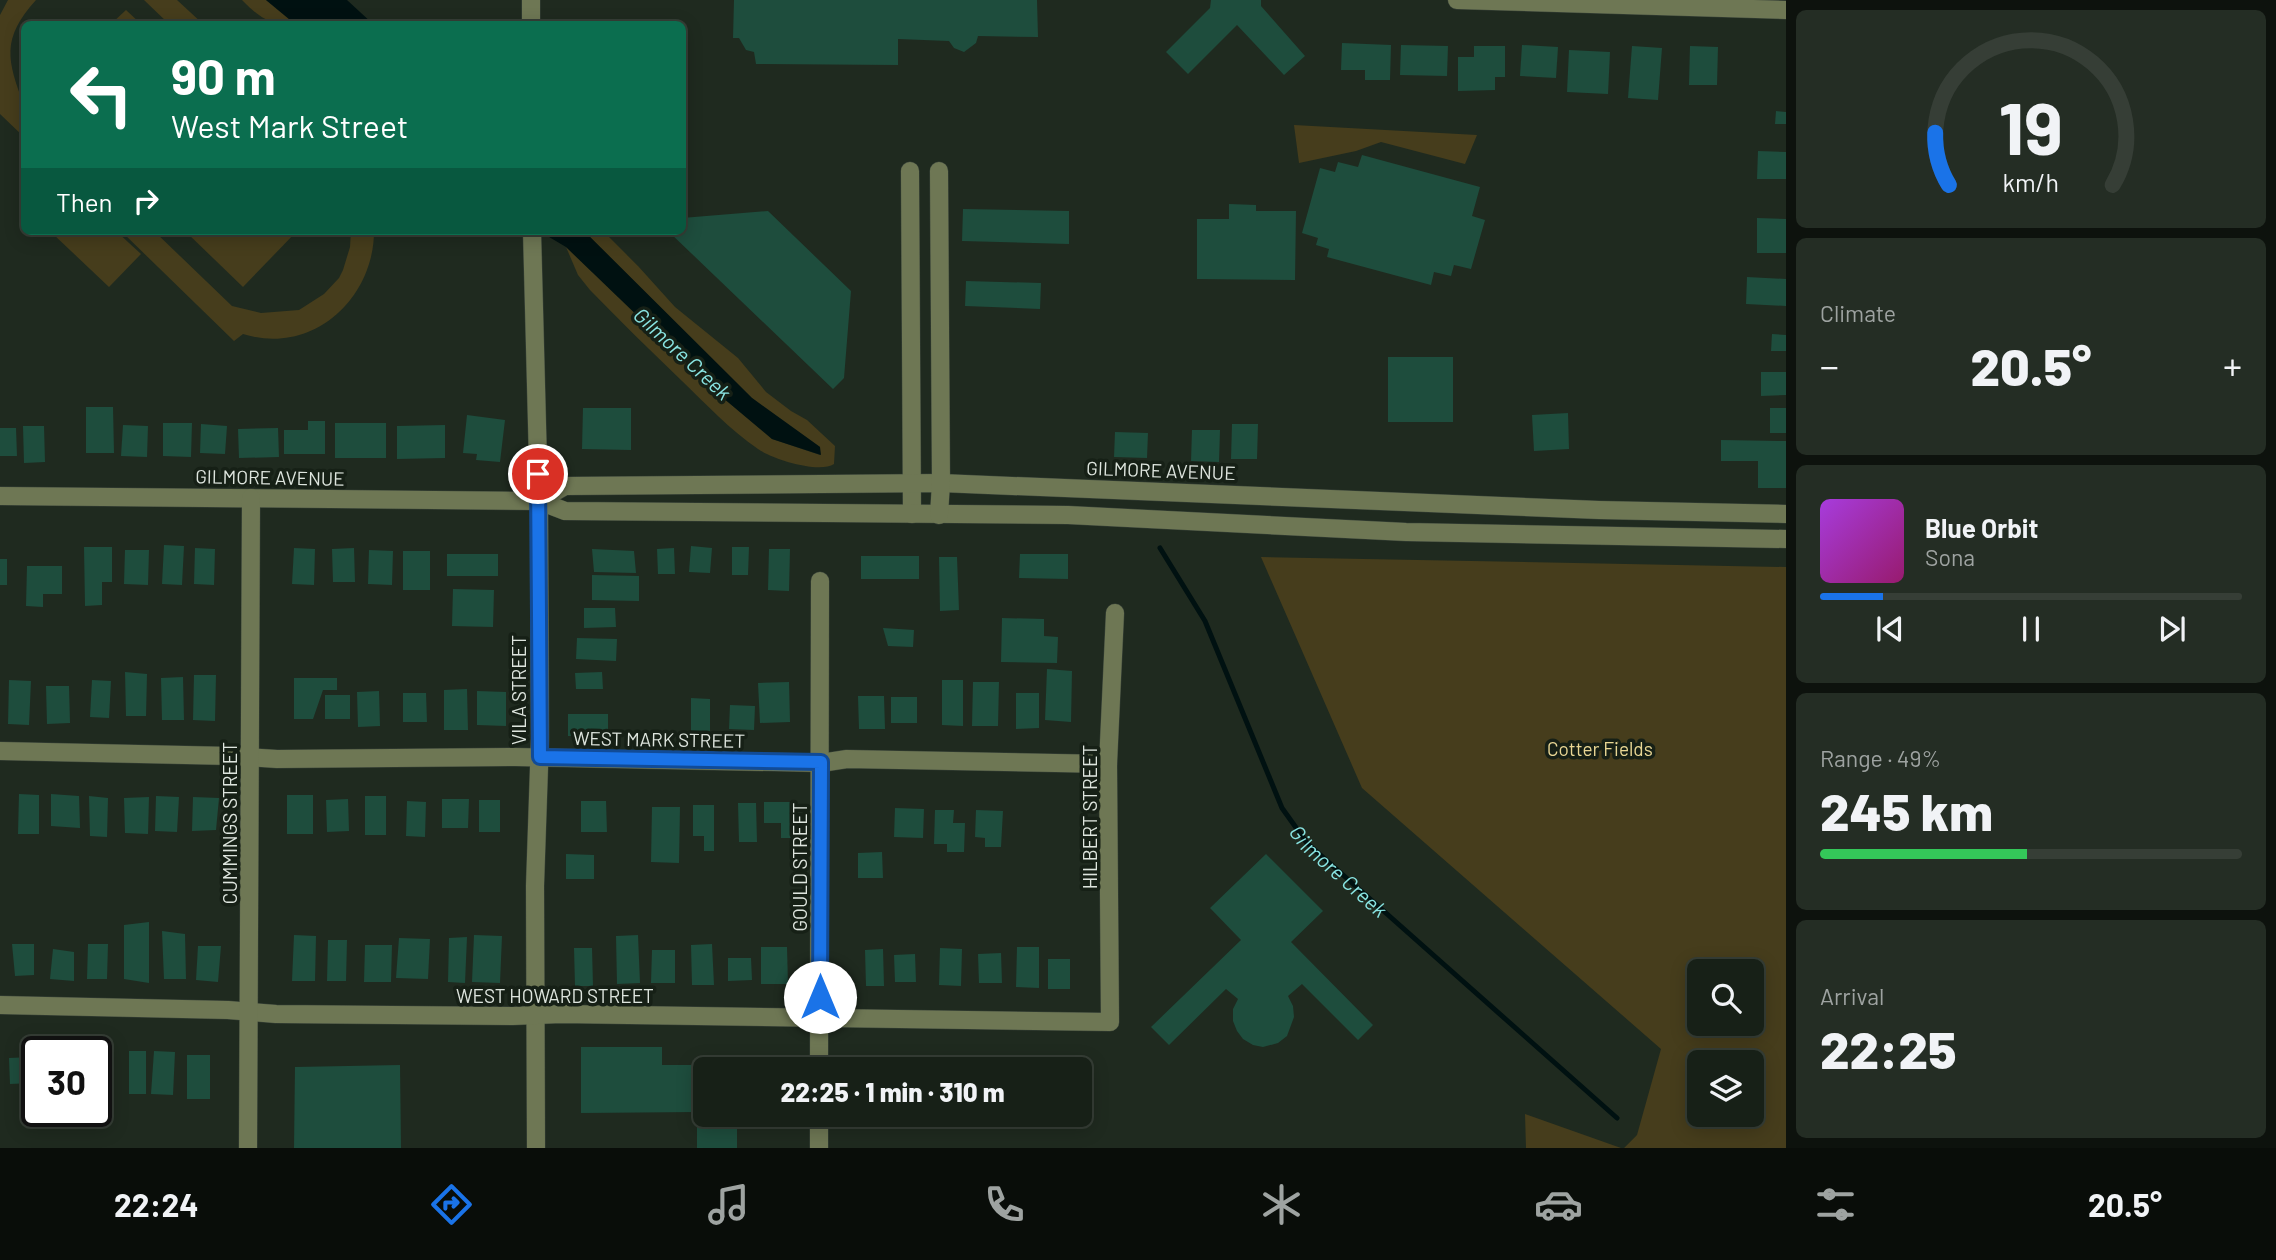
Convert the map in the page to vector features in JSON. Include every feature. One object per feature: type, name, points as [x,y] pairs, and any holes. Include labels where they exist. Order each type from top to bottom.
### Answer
[{"type":"street","points":[[531,0],[531,21]]},
{"type":"street","points":[[1457,0],[1779,7]]},
{"type":"street","points":[[910,171],[912,514]]},
{"type":"street","points":[[939,171],[939,515]]},
{"type":"street","name":"VILA STREET","points":[[532,235],[539,501],[540,757],[535,886],[536,1148]]},
{"type":"street","name":"GILMORE AVENUE","points":[[539,501],[565,486],[941,484],[1599,510],[1786,514]]},
{"type":"street","name":"GILMORE AVENUE","points":[[0,496],[539,501],[565,511],[1068,515],[1406,531],[1786,539]]},
{"type":"street","name":"CUMMINGS STREET","points":[[248,1148],[251,498]]},
{"type":"street","name":"GOULD STREET","points":[[820,581],[820,1057]]},
{"type":"street","name":"HILBERT STREET","points":[[1110,1022],[1108,764],[1115,613]]},
{"type":"street","name":"WEST MARK STREET","points":[[0,751],[251,758],[540,757],[1108,764]]},
{"type":"street","name":"WEST HOWARD STREET","points":[[0,1005],[249,1012],[1110,1022]]},
{"type":"street","points":[[819,1127],[819,1148]]},
{"type":"green space","points":[[8,0],[36,0],[12,38],[11,62],[21,97],[21,134],[0,114],[0,15]]},
{"type":"green space","points":[[144,0],[177,0],[200,21],[166,21]]},
{"type":"green space","points":[[242,0],[266,0],[291,21],[272,21],[254,11]]},
{"type":"green space","points":[[126,10],[138,21],[114,21]]},
{"type":"green space","points":[[1294,125],[1477,135],[1465,164],[1381,142],[1356,151],[1299,163]]},
{"type":"green space","points":[[54,235],[120,235],[141,254],[109,287]]},
{"type":"green space","points":[[125,235],[158,235],[232,306],[261,313],[299,310],[324,294],[343,270],[351,235],[374,235],[371,256],[363,279],[351,299],[334,316],[315,329],[293,337],[268,339],[243,334],[234,341]]},
{"type":"green space","points":[[189,235],[293,235],[243,287]]},
{"type":"green space","points":[[588,235],[607,235],[675,307],[738,358],[766,392],[807,420],[835,446],[834,464],[818,467],[796,464],[774,457],[748,442],[590,290],[578,275],[566,247],[722,397],[772,439],[820,455],[820,447],[752,398]]},
{"type":"green space","name":"Cotter Fields","points":[[1261,557],[1786,567],[1786,1148],[1624,1148],[1637,1135],[1661,1049],[1362,788]]},
{"type":"green space","points":[[1525,1114],[1621,1148],[1526,1148]]},
{"type":"water","points":[[266,0],[347,0],[370,21],[291,21]]},
{"type":"water","points":[[546,235],[588,235],[752,398],[820,447],[821,455],[772,439],[722,397],[566,247]]},
{"type":"building","points":[[734,0],[1037,0],[1038,37],[978,36],[976,43],[964,52],[954,48],[949,41],[898,39],[898,65],[756,64],[754,52],[746,50],[739,38],[733,38]]},
{"type":"building","points":[[1211,0],[1261,0],[1261,6],[1305,56],[1284,75],[1237,25],[1188,74],[1166,52],[1210,8]]},
{"type":"building","points":[[1342,43],[1391,45],[1390,80],[1365,80],[1365,70],[1341,70]]},
{"type":"building","points":[[1401,45],[1448,46],[1447,76],[1400,75]]},
{"type":"building","points":[[1522,45],[1558,47],[1556,78],[1520,76]]},
{"type":"building","points":[[1474,46],[1505,46],[1505,77],[1495,77],[1495,90],[1458,91],[1458,57],[1474,57]]},
{"type":"building","points":[[1632,46],[1662,48],[1658,100],[1628,98]]},
{"type":"building","points":[[1690,46],[1718,47],[1717,85],[1689,85]]},
{"type":"building","points":[[1569,50],[1610,52],[1608,94],[1567,92]]},
{"type":"building","points":[[1776,111],[1786,112],[1786,124],[1775,124]]},
{"type":"building","points":[[1758,151],[1786,152],[1786,179],[1757,179]]},
{"type":"building","points":[[1362,155],[1480,187],[1472,216],[1485,220],[1471,269],[1454,265],[1451,276],[1434,272],[1431,285],[1327,257],[1329,249],[1316,245],[1318,238],[1302,233],[1320,168],[1335,172],[1338,162],[1358,167]]},
{"type":"building","points":[[1229,204],[1256,205],[1256,211],[1296,211],[1295,280],[1197,279],[1197,219],[1229,219]]},
{"type":"building","points":[[963,209],[1069,211],[1069,244],[962,241]]},
{"type":"building","points":[[768,211],[851,291],[844,378],[833,389],[672,235],[686,235],[686,218]]},
{"type":"building","points":[[1757,218],[1786,219],[1786,253],[1757,253]]},
{"type":"building","points":[[1747,277],[1786,279],[1786,306],[1746,304]]},
{"type":"building","points":[[966,281],[1041,283],[1040,309],[965,306]]},
{"type":"building","points":[[1772,334],[1786,335],[1786,351],[1771,351]]},
{"type":"building","points":[[1388,357],[1453,357],[1453,422],[1388,422]]},
{"type":"building","points":[[1761,372],[1786,372],[1786,395],[1761,396]]},
{"type":"building","points":[[86,407],[113,407],[114,453],[86,453]]},
{"type":"building","points":[[583,408],[631,408],[631,450],[582,449]]},
{"type":"building","points":[[1770,408],[1786,408],[1786,433],[1770,433]]},
{"type":"building","points":[[1568,413],[1569,449],[1534,451],[1532,415]]},
{"type":"building","points":[[467,415],[505,420],[500,462],[476,460],[477,454],[463,453]]},
{"type":"building","points":[[308,421],[325,421],[325,454],[284,454],[284,430],[308,430]]},
{"type":"building","points":[[163,423],[192,423],[191,457],[163,456]]},
{"type":"building","points":[[335,423],[386,423],[386,458],[335,458]]},
{"type":"building","points":[[201,424],[227,426],[225,454],[200,453]]},
{"type":"building","points":[[1232,424],[1258,424],[1257,459],[1231,459]]},
{"type":"building","points":[[123,425],[148,426],[147,457],[121,456]]},
{"type":"building","points":[[445,425],[445,458],[397,459],[397,426]]},
{"type":"building","points":[[23,426],[44,426],[45,462],[24,463]]},
{"type":"building","points":[[0,428],[16,428],[17,456],[0,456]]},
{"type":"building","points":[[278,428],[279,457],[239,458],[238,429]]},
{"type":"building","points":[[1192,430],[1220,430],[1219,462],[1191,461]]},
{"type":"building","points":[[1115,432],[1148,433],[1147,458],[1114,457]]},
{"type":"building","points":[[1721,440],[1786,441],[1786,488],[1758,488],[1758,461],[1721,461]]},
{"type":"building","points":[[164,545],[184,546],[182,585],[162,584]]},
{"type":"building","points":[[691,546],[712,548],[710,573],[689,572]]},
{"type":"building","points":[[84,547],[112,547],[112,582],[102,582],[102,605],[85,606]]},
{"type":"building","points":[[732,547],[749,547],[748,575],[732,575]]},
{"type":"building","points":[[195,548],[215,549],[214,585],[194,584]]},
{"type":"building","points":[[294,548],[315,549],[314,585],[292,584]]},
{"type":"building","points":[[354,548],[355,582],[333,582],[332,549]]},
{"type":"building","points":[[674,548],[675,574],[658,574],[657,549]]},
{"type":"building","points":[[592,549],[634,551],[636,573],[594,572]]},
{"type":"building","points":[[769,549],[790,549],[789,591],[768,590]]},
{"type":"building","points":[[125,550],[149,550],[148,585],[124,584]]},
{"type":"building","points":[[369,550],[393,551],[392,585],[368,584]]},
{"type":"building","points":[[403,551],[430,551],[430,590],[403,590]]},
{"type":"building","points":[[447,554],[498,554],[498,576],[447,576]]},
{"type":"building","points":[[1020,554],[1068,554],[1068,579],[1019,578]]},
{"type":"building","points":[[861,556],[919,556],[919,579],[861,579]]},
{"type":"building","points":[[939,557],[957,557],[959,610],[940,611]]},
{"type":"building","points":[[0,559],[7,559],[7,585],[0,585]]},
{"type":"building","points":[[27,566],[62,566],[62,594],[43,594],[43,607],[26,606]]},
{"type":"building","points":[[592,575],[639,576],[639,601],[592,600]]},
{"type":"building","points":[[453,589],[494,590],[493,627],[452,626]]},
{"type":"building","points":[[584,608],[615,608],[616,627],[584,628]]},
{"type":"building","points":[[1002,618],[1044,619],[1044,636],[1058,637],[1057,663],[1001,662]]},
{"type":"building","points":[[883,628],[914,630],[913,647],[888,646]]},
{"type":"building","points":[[577,638],[617,639],[616,661],[576,659]]},
{"type":"building","points":[[1047,669],[1072,671],[1071,722],[1045,720]]},
{"type":"building","points":[[125,672],[147,674],[146,716],[126,716]]},
{"type":"building","points":[[602,672],[603,689],[576,689],[575,673]]},
{"type":"building","points":[[194,675],[216,675],[215,721],[193,720]]},
{"type":"building","points":[[183,677],[184,720],[162,720],[161,678]]},
{"type":"building","points":[[294,678],[337,678],[337,690],[323,690],[313,719],[294,719]]},
{"type":"building","points":[[9,680],[31,681],[29,725],[8,724]]},
{"type":"building","points":[[92,680],[111,681],[109,718],[90,717]]},
{"type":"building","points":[[942,680],[963,680],[963,726],[942,725]]},
{"type":"building","points":[[789,682],[790,722],[760,723],[758,683]]},
{"type":"building","points":[[973,682],[999,682],[998,726],[972,726]]},
{"type":"building","points":[[46,686],[69,686],[70,723],[47,724]]},
{"type":"building","points":[[467,689],[468,730],[444,730],[444,690]]},
{"type":"building","points":[[379,691],[380,726],[358,727],[357,692]]},
{"type":"building","points":[[477,691],[506,692],[506,726],[477,725]]},
{"type":"building","points":[[403,693],[426,693],[427,722],[403,722]]},
{"type":"building","points":[[1016,693],[1039,693],[1039,728],[1016,729]]},
{"type":"building","points":[[325,695],[350,695],[350,719],[325,719]]},
{"type":"building","points":[[858,696],[884,696],[885,729],[859,729]]},
{"type":"building","points":[[891,697],[917,697],[917,723],[891,723]]},
{"type":"building","points":[[691,698],[710,699],[710,732],[691,731]]},
{"type":"building","points":[[730,705],[755,706],[754,730],[729,729]]},
{"type":"building","points":[[568,714],[608,714],[608,736],[568,736]]},
{"type":"building","points":[[19,794],[39,795],[39,834],[18,834]]},
{"type":"building","points":[[51,794],[79,796],[80,828],[51,826]]},
{"type":"building","points":[[287,795],[313,795],[313,834],[287,834]]},
{"type":"building","points":[[89,796],[108,798],[107,837],[90,836]]},
{"type":"building","points":[[156,796],[179,797],[177,832],[155,831]]},
{"type":"building","points":[[365,796],[386,796],[386,835],[365,835]]},
{"type":"building","points":[[149,797],[148,834],[125,833],[124,798]]},
{"type":"building","points":[[193,797],[219,798],[216,830],[192,831]]},
{"type":"building","points":[[348,799],[349,831],[327,832],[326,800]]},
{"type":"building","points":[[442,799],[469,799],[468,828],[442,828]]},
{"type":"building","points":[[479,800],[500,800],[500,832],[479,832]]},
{"type":"building","points":[[407,801],[426,802],[425,837],[406,836]]},
{"type":"building","points":[[581,801],[606,801],[607,832],[581,832]]},
{"type":"building","points":[[764,802],[794,802],[793,838],[781,838],[781,823],[764,823]]},
{"type":"building","points":[[738,803],[756,803],[757,842],[739,842]]},
{"type":"building","points":[[693,805],[714,805],[714,851],[704,851],[704,836],[693,836]]},
{"type":"building","points":[[652,807],[680,807],[679,863],[651,862]]},
{"type":"building","points":[[895,808],[924,809],[923,838],[894,837]]},
{"type":"building","points":[[935,810],[954,810],[953,823],[965,823],[964,852],[947,852],[947,844],[934,844]]},
{"type":"building","points":[[976,810],[1003,811],[1001,847],[985,847],[985,838],[975,837]]},
{"type":"building","points":[[882,852],[883,878],[858,878],[858,853]]},
{"type":"building","points":[[566,854],[594,855],[594,879],[566,879]]},
{"type":"building","points":[[1266,854],[1323,911],[1291,942],[1373,1025],[1358,1040],[1302,984],[1288,996],[1294,1017],[1287,1036],[1278,1043],[1263,1047],[1253,1045],[1237,1031],[1233,1021],[1233,1009],[1238,999],[1226,989],[1169,1045],[1151,1027],[1241,940],[1210,908]]},
{"type":"building","points":[[149,922],[149,983],[124,979],[124,925]]},
{"type":"building","points":[[162,931],[185,934],[186,979],[164,979]]},
{"type":"building","points":[[294,935],[316,936],[315,981],[292,981]]},
{"type":"building","points":[[474,935],[502,936],[500,983],[472,982]]},
{"type":"building","points":[[638,935],[640,983],[617,984],[616,936]]},
{"type":"building","points":[[467,937],[465,983],[448,982],[449,938]]},
{"type":"building","points":[[399,938],[430,939],[428,979],[396,978]]},
{"type":"building","points":[[328,940],[347,940],[346,981],[327,981]]},
{"type":"building","points":[[12,944],[34,944],[34,975],[15,976]]},
{"type":"building","points":[[88,944],[108,944],[107,979],[87,979]]},
{"type":"building","points":[[712,944],[714,985],[692,985],[691,945]]},
{"type":"building","points":[[365,945],[392,945],[391,982],[364,982]]},
{"type":"building","points":[[198,946],[221,946],[218,982],[196,980]]},
{"type":"building","points":[[761,947],[787,947],[788,984],[761,984]]},
{"type":"building","points":[[1017,947],[1039,947],[1039,988],[1016,987]]},
{"type":"building","points":[[574,948],[592,948],[593,986],[575,986]]},
{"type":"building","points":[[940,948],[962,949],[961,986],[939,985]]},
{"type":"building","points":[[53,949],[74,952],[74,981],[50,979]]},
{"type":"building","points":[[883,949],[884,986],[866,986],[865,950]]},
{"type":"building","points":[[652,950],[675,950],[675,983],[651,983]]},
{"type":"building","points":[[1001,953],[1002,983],[979,983],[978,954]]},
{"type":"building","points":[[915,954],[916,982],[895,982],[894,955]]},
{"type":"building","points":[[728,958],[751,958],[752,980],[728,981]]},
{"type":"building","points":[[1048,959],[1070,959],[1070,989],[1048,989]]},
{"type":"building","points":[[581,1047],[662,1047],[662,1065],[693,1065],[693,1112],[581,1113]]},
{"type":"building","points":[[129,1051],[146,1051],[146,1094],[129,1094]]},
{"type":"building","points":[[154,1051],[175,1052],[173,1095],[151,1094]]},
{"type":"building","points":[[187,1055],[210,1055],[210,1099],[187,1099]]},
{"type":"building","points":[[703,1056],[756,1057],[703,1057]]},
{"type":"building","points":[[21,1057],[21,1084],[10,1084],[9,1058]]},
{"type":"building","points":[[400,1065],[401,1148],[294,1148],[295,1067]]},
{"type":"building","points":[[697,1127],[737,1127],[737,1148],[697,1148]]},
{"type":"waterway","name":"Gilmore Creek","points":[[1160,548],[1205,621],[1282,808],[1307,843],[1617,1118]]},
{"type":"route","points":[[538,474],[540,757],[821,762],[820,997]]}]
